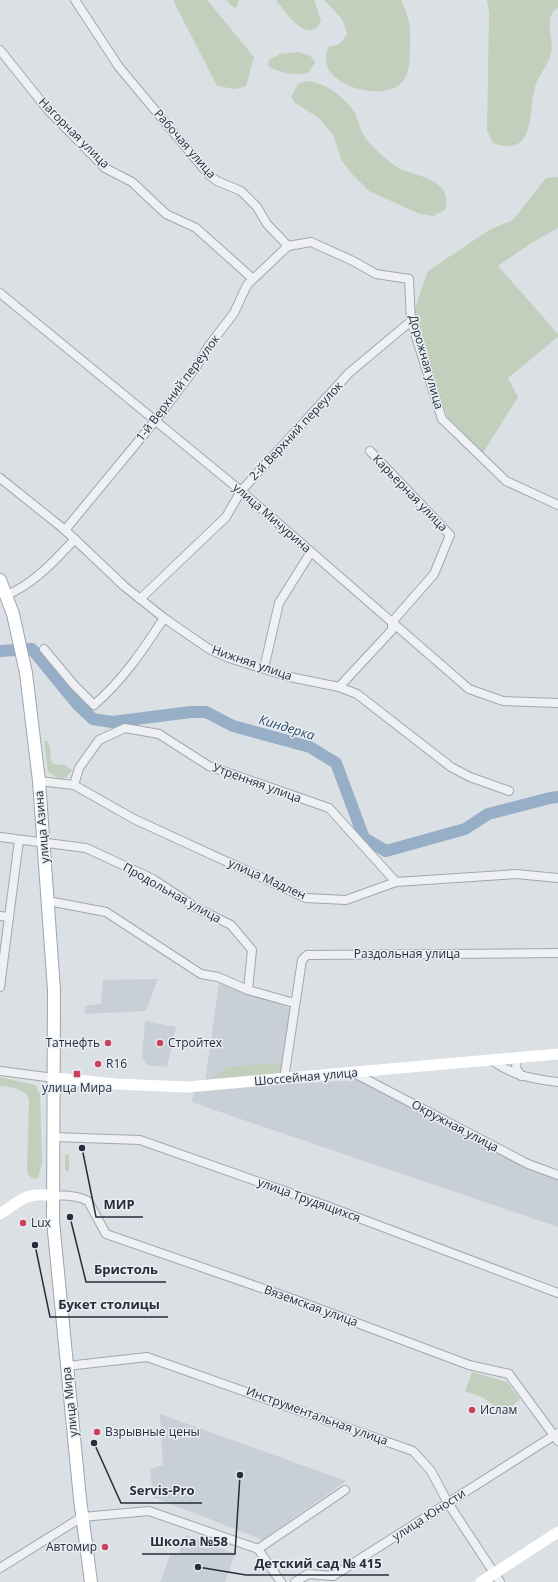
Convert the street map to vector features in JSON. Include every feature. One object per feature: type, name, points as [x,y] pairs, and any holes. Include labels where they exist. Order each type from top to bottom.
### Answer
[{"type":"main road","name":"улица Азина","points":[[0,580],[13,614],[26,673],[39,781],[54,990],[54,1078]]},
{"type":"main road","name":"улица Мира","points":[[54,1078],[52,1196],[82,1517],[91,1582]]},
{"type":"street","name":"Рабочая улица","points":[[75,0],[119,66],[209,175],[217,181],[241,191],[258,207],[267,224],[288,246]]},
{"type":"street","name":"Нагорная улица","points":[[0,50],[48,110],[106,168],[132,182],[166,214],[196,228],[252,278]]},
{"type":"street","name":"Дорожная улица","points":[[288,246],[311,242],[353,261],[376,274],[409,280],[411,321],[442,419],[506,481],[558,505]]},
{"type":"street","name":"1-й Верхний переулок","points":[[65,530],[155,421],[234,313],[247,285],[252,278],[288,246]]},
{"type":"street","name":"улица Мичурина","points":[[0,293],[241,491],[469,689],[503,701],[558,703]]},
{"type":"street","name":"2-й Верхний переулок","points":[[140,599],[226,517],[241,491],[349,373],[411,321]]},
{"type":"street","name":"Карьерная улица","points":[[339,687],[392,630],[392,622],[434,574],[450,535],[370,451]]},
{"type":"street","name":"Нижняя улица","points":[[0,478],[65,530],[124,586],[164,618],[209,649],[290,676],[339,687],[357,694],[451,767],[470,777],[509,791]]},
{"type":"street","points":[[6,595],[21,589],[35,580],[75,540]]},
{"type":"street","points":[[264,668],[279,603],[311,552]]},
{"type":"street","points":[[44,649],[74,685],[94,705],[135,663],[164,618]]},
{"type":"street","name":"Утренняя улица","points":[[74,785],[79,768],[99,740],[125,728],[159,734],[209,766],[329,808],[396,882]]},
{"type":"street","name":"улица Мадлен","points":[[39,781],[74,785],[134,819],[306,898],[346,900],[396,882],[516,874],[558,878]]},
{"type":"street","name":"Продольная улица","points":[[0,837],[86,848],[153,879],[195,907],[231,925],[252,950],[248,990]]},
{"type":"street","points":[[0,987],[19,840]]},
{"type":"street","points":[[48,901],[106,912],[201,974],[218,976],[248,990],[294,1003]]},
{"type":"street","points":[[0,916],[9,917]]},
{"type":"street","name":"Раздольная улица","points":[[284,1079],[294,1003],[302,960],[307,955],[558,953]]},
{"type":"street","name":"Шоссейная улица","points":[[54,1078],[116,1084],[187,1087],[494,1061],[558,1054]]},
{"type":"street","points":[[517,1058],[516,1068],[521,1076]]},
{"type":"street","points":[[494,1061],[504,1069],[521,1076],[558,1082]]},
{"type":"street","points":[[0,1071],[54,1078]]},
{"type":"street","name":"Окружная улица","points":[[354,1073],[528,1164],[558,1175]]},
{"type":"street","name":"улица Трудящихся","points":[[53,1138],[140,1140],[327,1206],[558,1293]]},
{"type":"street","points":[[0,1214],[30,1195],[40,1194],[52,1196]]},
{"type":"street","name":"Вяземская улица","points":[[52,1196],[76,1197],[88,1201],[106,1234],[293,1299],[469,1365],[509,1374],[557,1436]]},
{"type":"street","name":"Инструментальная улица","points":[[67,1366],[147,1357],[413,1450],[431,1471],[448,1503],[497,1578]]},
{"type":"street","name":"улица Юности","points":[[295,1582],[308,1574],[333,1576],[557,1436]]},
{"type":"street","points":[[258,1550],[345,1490]]},
{"type":"street","points":[[0,1568],[82,1517],[149,1510],[258,1550],[281,1582]]},
{"type":"street","points":[[481,1582],[497,1578],[558,1532]]},
{"type":"shaded area","points":[[220,976],[291,1009],[281,1077],[205,1082]]},
{"type":"shaded area","points":[[158,979],[146,1011],[85,1014],[85,1006],[101,1004],[103,980]]},
{"type":"shaded area","points":[[145,1021],[176,1027],[167,1067],[147,1065],[142,1057]]},
{"type":"shaded area","points":[[357,1080],[530,1169],[558,1179],[558,1227],[191,1102],[195,1090]]},
{"type":"shaded area","points":[[160,1414],[346,1481],[263,1540],[153,1497],[150,1469],[163,1465]]},
{"type":"shaded area","points":[[186,1535],[235,1554],[225,1582],[160,1582],[171,1553],[178,1555]]},
{"type":"green space","points":[[173,0],[207,0],[254,57],[246,86],[235,89],[217,86]]},
{"type":"green space","points":[[226,0],[239,0],[237,7],[234,8]]},
{"type":"green space","points":[[276,0],[314,0],[321,20],[316,28],[310,30],[304,29],[291,19]]},
{"type":"green space","points":[[324,0],[401,0],[408,19],[410,36],[409,66],[404,80],[395,88],[382,91],[367,91],[352,87],[339,80],[330,71],[326,59],[329,46],[340,43],[347,33],[342,19]]},
{"type":"green space","points":[[487,0],[558,0],[558,8],[555,9],[550,19],[552,46],[551,54],[535,86],[530,122],[527,132],[523,140],[516,145],[506,146],[493,143],[487,131],[489,14]]},
{"type":"green space","points":[[298,52],[308,55],[314,60],[315,63],[308,73],[287,73],[268,66],[269,60],[280,54]]},
{"type":"green space","points":[[307,81],[327,87],[343,99],[354,112],[367,140],[392,164],[398,168],[433,181],[440,186],[444,192],[446,200],[445,210],[433,216],[420,214],[369,191],[352,174],[342,161],[333,135],[319,118],[295,103],[291,97],[298,84]]},
{"type":"green space","points":[[558,177],[558,228],[533,242],[498,266],[558,334],[558,337],[508,378],[518,397],[483,453],[447,416],[412,319],[413,314],[428,271],[489,230],[513,220],[546,178]]},
{"type":"green space","points":[[44,741],[48,741],[51,753],[50,758],[53,764],[64,765],[72,770],[66,778],[59,779],[48,772]]},
{"type":"green space","points":[[275,1063],[281,1066],[278,1074],[250,1079],[247,1076],[209,1081],[219,1074],[225,1067]]},
{"type":"green space","points":[[0,1077],[35,1085],[40,1094],[42,1163],[38,1178],[33,1179],[28,1174],[27,1169],[29,1099],[21,1090],[0,1086]]},
{"type":"green space","points":[[65,1154],[69,1155],[69,1172],[65,1170]]},
{"type":"green space","points":[[472,1372],[507,1382],[520,1399],[504,1413],[482,1397],[465,1391]]},
{"type":"waterway","name":"Киндерка","points":[[0,651],[32,649],[77,704],[93,719],[112,722],[191,712],[206,712],[233,726],[310,747],[336,763],[364,838],[386,851],[465,829],[488,814],[558,797]]},
{"type":"place","name":"Татнефть","points":[[108,1043]]},
{"type":"place","name":"Стройтех","points":[[160,1043]]},
{"type":"place","name":"R16","points":[[98,1064]]},
{"type":"place","name":"улица Мира","points":[[77,1074]]},
{"type":"place","name":"МИР","points":[[82,1148]]},
{"type":"place","name":"Бристоль","points":[[70,1217]]},
{"type":"place","name":"Lux","points":[[23,1223]]},
{"type":"place","name":"Букет столицы","points":[[35,1245]]},
{"type":"place","name":"Ислам","points":[[472,1410]]},
{"type":"place","name":"Взрывные цены","points":[[97,1432]]},
{"type":"place","name":"Servis-Pro","points":[[94,1443]]},
{"type":"place","name":"Школа №58","points":[[240,1475]]},
{"type":"place","name":"Автомир","points":[[105,1547]]},
{"type":"place","name":"Детский сад № 415","points":[[198,1567]]}]
